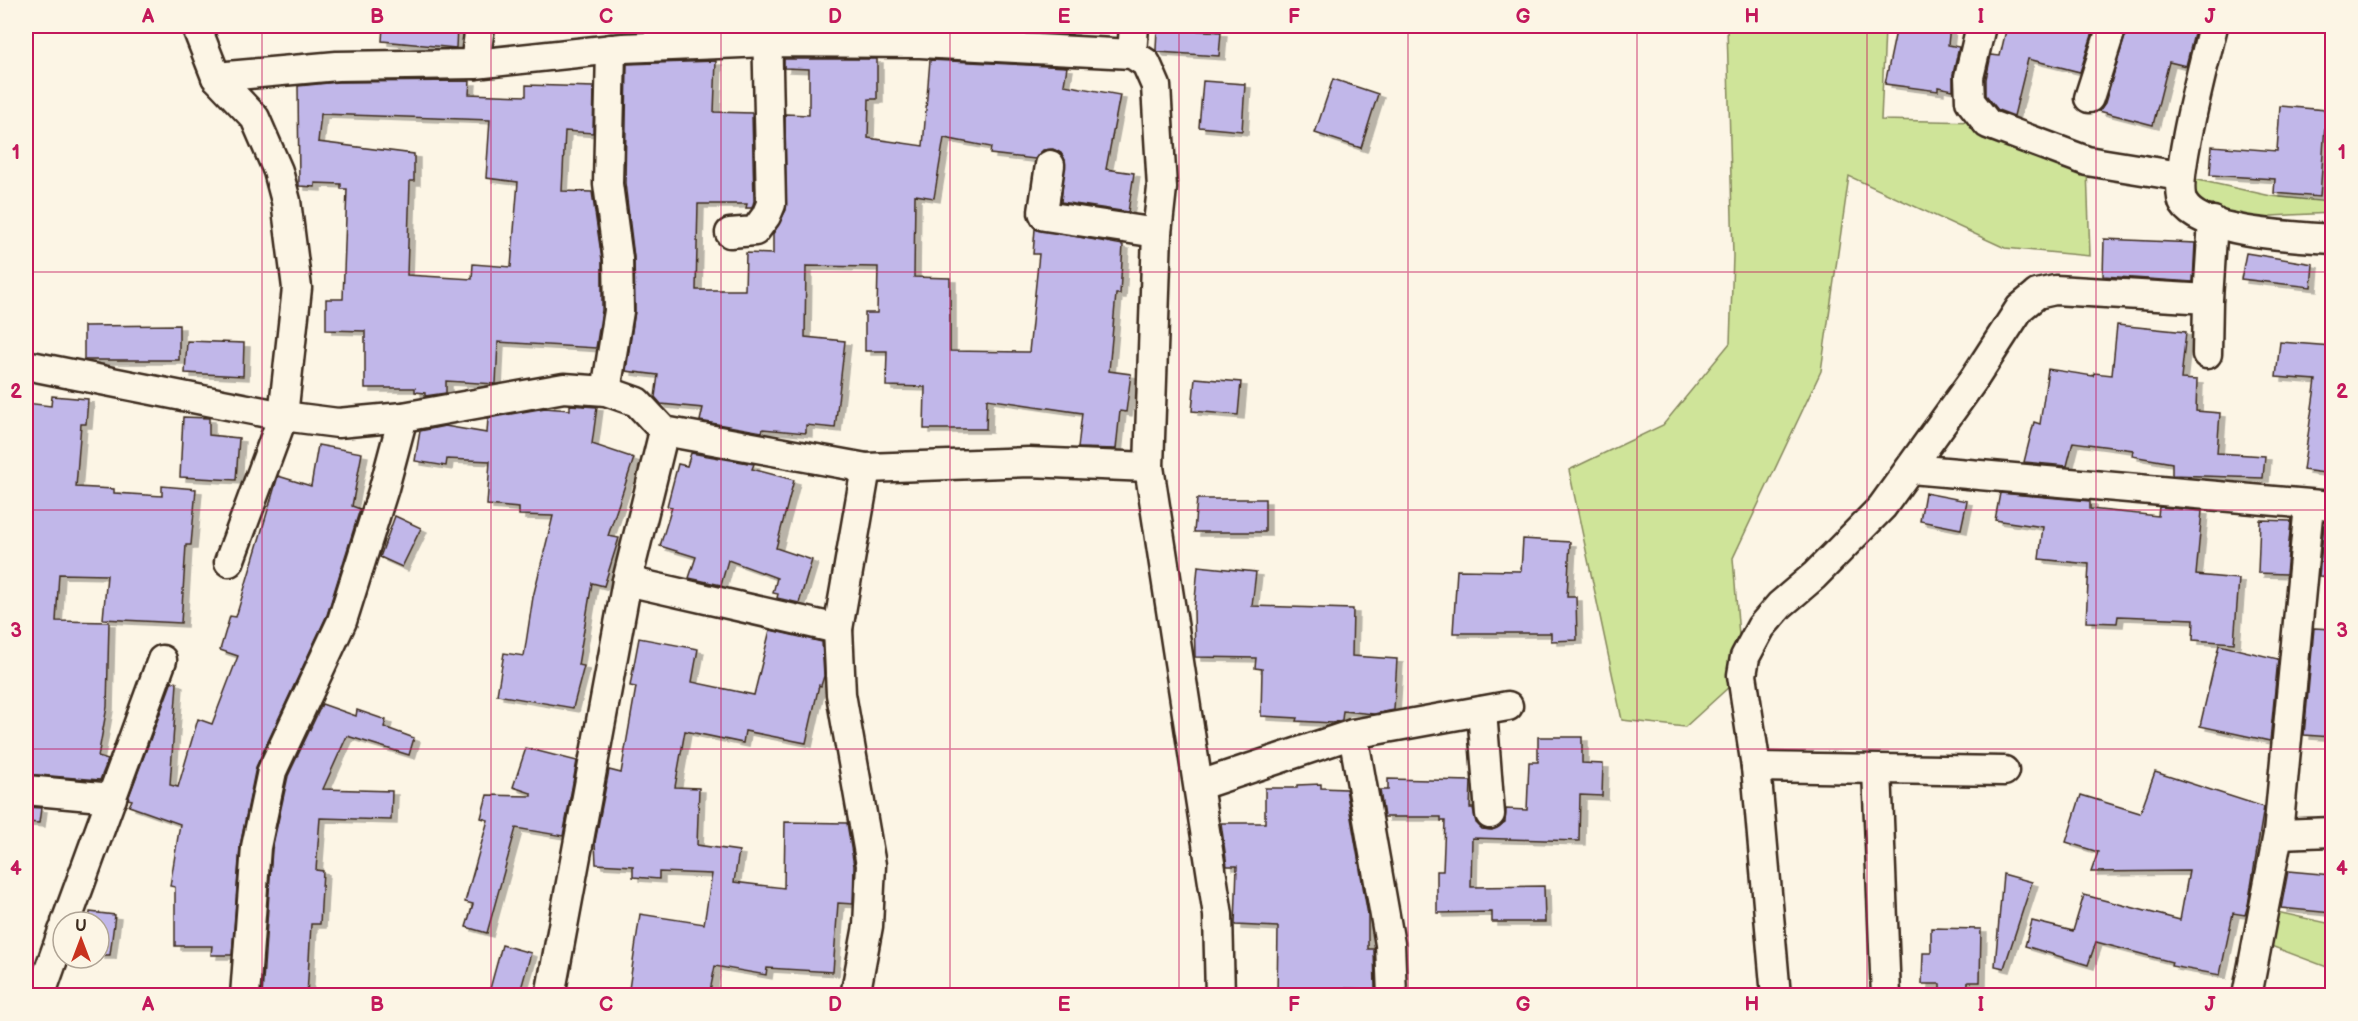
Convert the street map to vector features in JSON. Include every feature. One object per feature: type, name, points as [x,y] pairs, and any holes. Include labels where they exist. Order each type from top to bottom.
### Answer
[{"type":"street","points":[[196,26],[216,78],[255,118],[278,171],[286,201],[297,288],[283,416],[230,562]]},
{"type":"street","points":[[475,64],[480,26]]},
{"type":"street","points":[[1132,54],[1134,26]]},
{"type":"street","points":[[1981,26],[1969,78],[1970,101],[1988,124],[2087,161],[2180,176]]},
{"type":"street","points":[[2089,98],[2112,26]]},
{"type":"street","points":[[2213,26],[2180,176],[2183,202],[2188,210],[2251,233],[2332,238]]},
{"type":"street","points":[[216,78],[338,66],[475,64],[767,34],[903,34],[1132,54],[1146,63],[1156,86],[1162,188],[1157,233],[1149,467],[1200,785],[1218,915],[1220,996]]},
{"type":"street","points":[[730,233],[755,231],[766,216],[771,204],[767,34]]},
{"type":"street","points":[[606,391],[618,311],[618,260],[608,184],[611,49]]},
{"type":"street","points":[[1050,165],[1043,212],[1045,216],[1157,233]]},
{"type":"street","points":[[2207,354],[2213,221]]},
{"type":"street","points":[[1776,996],[1756,767],[1742,675],[1745,657],[1761,627],[1779,605],[1814,576],[1882,507],[1911,469],[2020,308],[2037,294],[2055,290],[2208,299]]},
{"type":"street","points":[[26,365],[283,416],[338,423],[403,417],[564,388],[606,391],[637,402],[664,431],[866,468],[1029,462],[1149,467]]},
{"type":"street","points":[[245,996],[256,847],[272,771],[342,621],[384,488],[403,417]]},
{"type":"street","points":[[550,996],[627,581],[664,431]]},
{"type":"street","points":[[855,996],[868,926],[871,865],[841,694],[838,629],[866,468]]},
{"type":"street","points":[[1911,469],[2321,506],[2278,834],[2247,996]]},
{"type":"street","points":[[627,581],[838,629]]},
{"type":"street","points":[[70,910],[162,660]]},
{"type":"street","points":[[1200,785],[1353,734],[1495,709],[1490,814]]},
{"type":"street","points":[[1353,734],[1390,944],[1392,996]]},
{"type":"street","points":[[1756,767],[2004,771]]},
{"type":"street","points":[[1877,770],[1886,996]]},
{"type":"street","points":[[26,790],[112,798]]},
{"type":"street","points":[[2278,834],[2332,832]]},
{"type":"street","points":[[40,996],[51,965]]},
{"type":"green space","points":[[1727,26],[1883,26],[1885,29],[1881,120],[1981,122],[2087,169],[2090,256],[2005,248],[1849,176],[1821,371],[1733,558],[1742,675],[1685,727],[1622,720],[1569,470],[1663,425],[1730,343],[1733,256]]},
{"type":"green space","points":[[2332,135],[2332,213],[2271,216],[2251,231],[2217,220],[2180,176],[2271,196],[2327,202]]},
{"type":"green space","points":[[2268,910],[2332,924],[2332,969],[2263,943]]},
{"type":"building","points":[[383,26],[457,26],[456,48],[382,41]]},
{"type":"building","points":[[1029,26],[1073,26],[1072,34],[1029,32]]},
{"type":"building","points":[[1897,26],[1950,26],[1948,45],[1959,47],[1953,74],[1953,90],[1938,87],[1938,91],[1885,84]]},
{"type":"building","points":[[2007,26],[2095,26],[2080,72],[2028,59],[2014,116],[1998,110],[1986,95],[1986,79],[1991,55],[2000,56]]},
{"type":"building","points":[[2128,26],[2196,26],[2186,66],[2169,62],[2153,125],[2099,111],[2105,103]]},
{"type":"building","points":[[1157,28],[1221,32],[1219,56],[1158,52],[1156,50]]},
{"type":"building","points":[[784,59],[877,59],[877,99],[869,99],[868,138],[923,146],[930,60],[1067,67],[1064,85],[1120,95],[1106,169],[1134,173],[1128,212],[1061,202],[1065,160],[1061,153],[1053,149],[1043,150],[1035,159],[990,154],[991,147],[944,138],[934,198],[915,195],[914,277],[950,278],[950,351],[1029,352],[1039,254],[1033,254],[1035,229],[1123,245],[1120,294],[1116,294],[1109,371],[1131,374],[1126,412],[1120,411],[1116,449],[1078,448],[1082,413],[987,399],[986,429],[924,429],[925,387],[886,386],[887,351],[865,351],[865,313],[877,313],[878,267],[806,266],[805,337],[845,341],[835,428],[806,425],[806,433],[763,429],[762,432],[700,421],[703,408],[661,404],[655,397],[658,375],[626,371],[635,311],[634,257],[625,183],[627,64],[716,61],[714,112],[752,113],[754,201],[752,208],[746,208],[747,204],[698,204],[696,290],[745,290],[746,253],[773,254],[773,234],[786,210],[785,114],[809,115],[809,69],[784,68]]},
{"type":"building","points":[[1333,79],[1378,94],[1361,148],[1315,133]]},
{"type":"building","points":[[470,81],[469,94],[526,96],[526,85],[594,87],[593,133],[565,131],[562,191],[592,192],[602,260],[602,310],[596,348],[498,342],[496,384],[446,381],[446,393],[425,396],[425,393],[415,392],[415,388],[365,388],[365,331],[326,330],[326,299],[343,299],[347,189],[341,189],[341,184],[315,183],[315,187],[299,186],[298,86],[338,82]],"holes":[[[321,114],[490,120],[486,178],[518,182],[511,267],[473,264],[472,279],[407,275],[410,181],[414,181],[414,154],[318,142]]]},
{"type":"building","points":[[1203,81],[1245,84],[1242,131],[1199,127]]},
{"type":"building","points":[[2280,106],[2326,110],[2320,197],[2274,193],[2275,179],[2210,175],[2212,146],[2277,151]]},
{"type":"building","points":[[2104,239],[2195,243],[2193,282],[2103,276]]},
{"type":"building","points":[[2246,253],[2313,264],[2311,287],[2241,279]]},
{"type":"building","points":[[179,325],[179,360],[84,360],[84,326]]},
{"type":"building","points":[[2117,325],[2186,332],[2181,379],[2197,380],[2196,411],[2220,413],[2217,453],[2265,456],[2263,478],[2172,475],[2172,463],[2132,456],[2133,450],[2073,442],[2067,466],[2024,462],[2034,422],[2040,424],[2048,369],[2093,376],[2094,373],[2112,375]]},
{"type":"building","points":[[187,341],[244,343],[243,376],[185,373]]},
{"type":"building","points":[[2280,342],[2332,346],[2332,474],[2303,470],[2316,380],[2276,377]]},
{"type":"building","points":[[1195,378],[1241,382],[1238,415],[1192,411]]},
{"type":"building","points":[[52,396],[88,399],[86,424],[81,424],[76,487],[114,489],[114,493],[162,496],[162,486],[196,489],[191,545],[186,545],[181,623],[103,619],[107,575],[59,574],[56,621],[109,622],[107,707],[98,757],[108,760],[100,780],[26,774],[26,558],[29,508],[26,508],[26,403],[51,406]]},
{"type":"building","points":[[570,405],[597,407],[592,444],[634,458],[608,536],[619,538],[604,586],[592,583],[578,665],[584,666],[573,708],[497,695],[504,653],[524,656],[533,597],[553,516],[519,515],[519,508],[487,505],[490,461],[447,459],[446,466],[415,461],[420,431],[445,426],[487,433],[488,418],[545,408],[570,410]]},
{"type":"building","points":[[183,417],[209,418],[209,435],[239,438],[236,480],[180,477]]},
{"type":"building","points":[[318,445],[362,453],[352,506],[360,509],[327,615],[256,767],[240,846],[232,955],[211,955],[212,946],[175,946],[175,887],[170,886],[180,824],[129,806],[132,800],[128,799],[172,681],[177,683],[170,785],[178,787],[198,719],[212,724],[238,656],[220,650],[230,616],[236,617],[278,476],[311,486]]},
{"type":"building","points":[[691,453],[754,464],[752,469],[794,480],[776,548],[812,560],[799,603],[777,598],[778,594],[773,593],[777,578],[728,560],[721,585],[689,578],[696,557],[660,546],[672,507],[667,506],[678,464],[687,466]]},
{"type":"building","points":[[1925,493],[1967,501],[1961,529],[1920,521]]},
{"type":"building","points":[[2000,493],[2090,501],[2090,509],[2158,516],[2159,507],[2202,511],[2196,575],[2239,579],[2234,643],[2193,640],[2194,619],[2118,616],[2117,623],[2086,622],[2089,564],[2039,559],[2043,527],[1995,520]]},
{"type":"building","points":[[1197,499],[1265,499],[1265,532],[1194,532]]},
{"type":"building","points":[[395,516],[421,528],[402,567],[380,557]]},
{"type":"building","points":[[2260,520],[2291,521],[2286,574],[2258,573]]},
{"type":"building","points":[[2324,525],[2332,526],[2332,577],[2319,576]]},
{"type":"building","points":[[1523,539],[1570,542],[1567,597],[1576,597],[1577,640],[1551,641],[1551,633],[1453,633],[1457,570],[1521,571]]},
{"type":"building","points":[[1198,566],[1256,572],[1252,606],[1353,609],[1352,656],[1397,659],[1394,710],[1374,714],[1343,711],[1342,720],[1333,723],[1261,716],[1262,669],[1255,668],[1256,658],[1195,657],[1194,611]]},
{"type":"building","points":[[2314,628],[2332,629],[2332,737],[2304,735]]},
{"type":"building","points":[[770,630],[822,642],[824,676],[821,686],[819,685],[806,743],[745,731],[743,743],[685,731],[675,787],[699,788],[697,845],[739,851],[734,882],[784,888],[785,822],[847,823],[854,866],[853,904],[838,903],[833,972],[767,968],[766,975],[715,966],[709,996],[628,996],[640,914],[704,924],[712,874],[659,872],[659,879],[633,877],[633,866],[596,864],[595,842],[609,770],[621,773],[636,687],[630,686],[639,638],[698,649],[692,682],[754,695]]},
{"type":"building","points":[[2219,645],[2278,659],[2270,741],[2200,726]]},
{"type":"building","points":[[322,704],[356,716],[357,710],[386,720],[384,727],[414,738],[409,755],[347,736],[323,789],[392,791],[391,820],[320,818],[316,870],[323,871],[320,924],[311,924],[307,996],[262,996],[272,849],[288,776]]},
{"type":"building","points":[[1538,737],[1582,737],[1582,763],[1603,764],[1602,796],[1580,795],[1579,841],[1472,838],[1471,887],[1544,886],[1545,922],[1492,922],[1492,912],[1437,913],[1437,871],[1443,871],[1445,821],[1441,821],[1441,817],[1384,817],[1380,790],[1388,790],[1388,779],[1471,781],[1470,808],[1473,808],[1476,823],[1482,829],[1492,830],[1505,822],[1506,809],[1527,810],[1529,762],[1538,762]]},
{"type":"building","points":[[526,748],[577,761],[563,836],[516,828],[487,933],[466,927],[473,904],[465,902],[488,820],[481,818],[487,795],[531,796],[531,793],[513,787]]},
{"type":"building","points":[[2155,772],[2264,807],[2248,905],[2245,915],[2233,913],[2220,975],[2171,966],[2172,962],[2096,942],[2088,965],[2025,946],[2032,921],[2073,931],[2084,895],[2180,920],[2189,871],[2091,872],[2098,852],[2066,842],[2081,795],[2140,813]]},
{"type":"building","points":[[1321,784],[1321,788],[1346,789],[1368,915],[1368,949],[1374,949],[1375,989],[1325,988],[1325,996],[1277,996],[1278,927],[1235,925],[1237,866],[1227,866],[1221,823],[1265,823],[1265,788],[1297,788],[1297,785]]},
{"type":"building","points":[[26,807],[41,808],[39,823],[26,822]]},
{"type":"building","points":[[2288,871],[2332,875],[2332,913],[2281,908]]},
{"type":"building","points":[[2003,874],[2032,882],[2004,968],[1995,966]]},
{"type":"building","points":[[111,915],[115,915],[111,947]]},
{"type":"building","points":[[1931,928],[1981,929],[1980,982],[1968,982],[1967,996],[1940,996],[1940,984],[1922,984],[1923,953],[1931,953]]},
{"type":"building","points":[[502,945],[531,953],[519,996],[488,996]]}]
